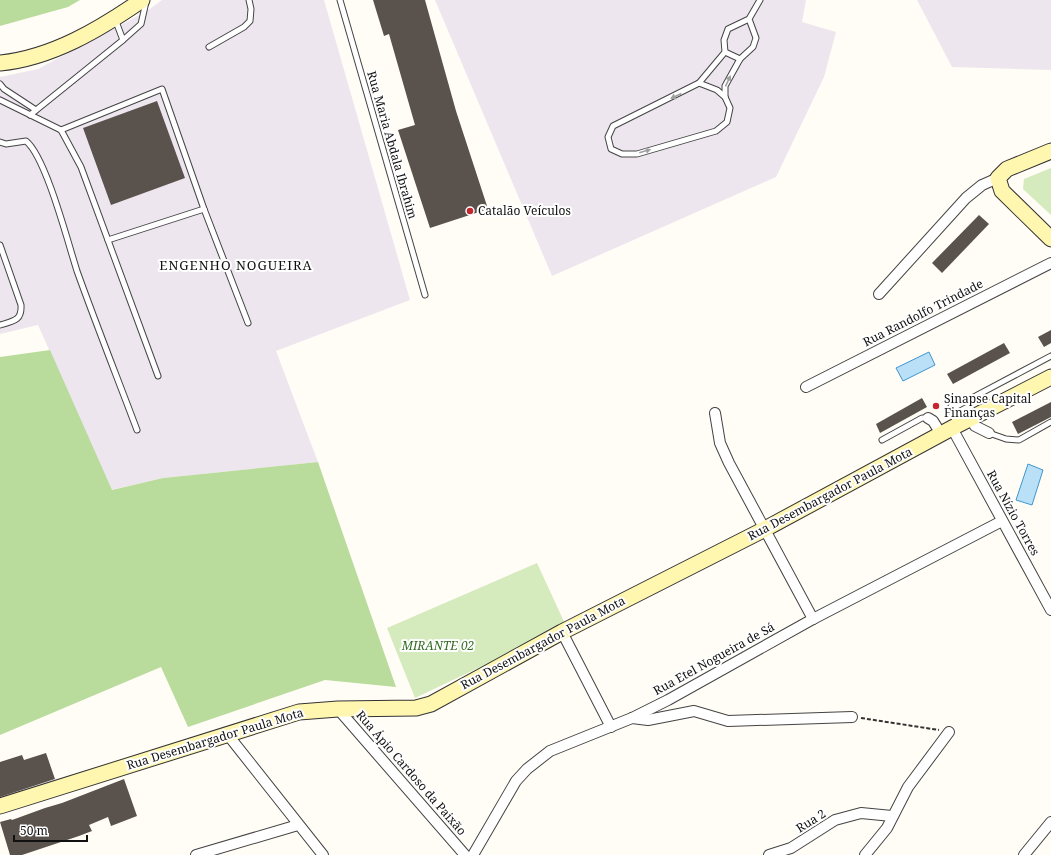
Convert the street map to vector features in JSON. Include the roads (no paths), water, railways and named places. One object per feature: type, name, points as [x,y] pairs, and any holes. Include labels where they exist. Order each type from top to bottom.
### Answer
[{"type":"street","points":[[0,63],[39,54],[72,42],[115,19],[142,0]]},
{"type":"street","points":[[879,294],[966,198],[982,184],[998,178],[1007,169],[1051,151]]},
{"type":"street","points":[[998,178],[1002,191],[1051,239]]},
{"type":"street","name":"Rua Randolfo Trindade","points":[[806,387],[1051,263]]},
{"type":"street","name":"Rua Desembargador Paula Mota","points":[[0,806],[299,712],[338,709],[416,708],[431,704],[562,632],[765,529],[956,426],[1051,377]]},
{"type":"street","points":[[953,408],[956,426]]},
{"type":"street","points":[[715,413],[720,443],[813,619]]},
{"type":"street","points":[[928,418],[933,421],[956,426],[975,426],[989,433]]},
{"type":"street","name":"Rua Nízio Torres","points":[[956,426],[1002,521],[1051,610]]},
{"type":"street","name":"Rua Etel Nogueira de Sá","points":[[473,855],[516,781],[526,769],[550,751],[632,718],[668,700],[813,619],[1002,521]]},
{"type":"street","points":[[562,632],[611,727]]},
{"type":"street","name":"Rua Ápio Cardoso da Paixão","points":[[338,709],[465,855]]},
{"type":"street","points":[[632,718],[648,720],[694,711],[728,721],[852,717]]},
{"type":"street","points":[[865,855],[887,828],[908,787],[949,732]]},
{"type":"street","points":[[228,734],[298,825],[324,855]]},
{"type":"street","name":"Rua 2","points":[[769,855],[791,848],[835,820],[861,813],[892,816]]},
{"type":"street","points":[[1024,855],[1051,822]]},
{"type":"street","points":[[196,855],[298,825]]},
{"type":"lane","points":[[30,115],[141,24],[146,0]]},
{"type":"lane","points":[[209,47],[250,21],[251,9],[248,0]]},
{"type":"lane","name":"Rua Maria Abdala Ibrahim","points":[[340,0],[425,295]]},
{"type":"lane","points":[[726,52],[724,40],[728,29],[749,19],[760,0]]},
{"type":"lane","points":[[115,19],[123,40]]},
{"type":"lane","points":[[725,97],[725,86],[740,59],[753,47],[756,38],[749,19]]},
{"type":"lane","points":[[726,52],[740,59]]},
{"type":"lane","points":[[699,83],[717,90],[725,97],[730,108],[727,122],[716,131],[637,154],[622,154],[611,149],[608,137],[613,126],[632,115],[685,92],[699,83],[726,52]]},
{"type":"lane","points":[[0,84],[4,89],[36,110]]},
{"type":"lane","points":[[61,130],[162,89],[204,209],[248,323]]},
{"type":"lane","points":[[0,100],[61,130],[81,167],[158,376]]},
{"type":"lane","points":[[0,142],[6,144],[26,142],[31,145],[38,158],[48,180],[78,271],[137,430]]},
{"type":"lane","points":[[108,240],[204,209]]},
{"type":"lane","points":[[0,245],[21,305],[21,314],[16,320],[0,324]]},
{"type":"lane","points":[[953,408],[1051,356]]},
{"type":"lane","points":[[882,440],[922,418],[928,418]]},
{"type":"lane","points":[[989,433],[1006,439],[1019,440],[1051,422]]},
{"type":"water","points":[[929,352],[935,365],[903,381],[896,368]]},
{"type":"water","points":[[1028,464],[1043,470],[1032,505],[1016,500]]},
{"type":"place","name":"Catalão Veículos","points":[[470,211]]},
{"type":"place","name":"Sinapse Capital Finanças","points":[[936,406]]},
{"type":"district","name":"ENGENHO NOGUEIRA","points":[[236,265]]},
{"type":"park label","name":"MIRANTE 02","points":[[438,646]]}]
